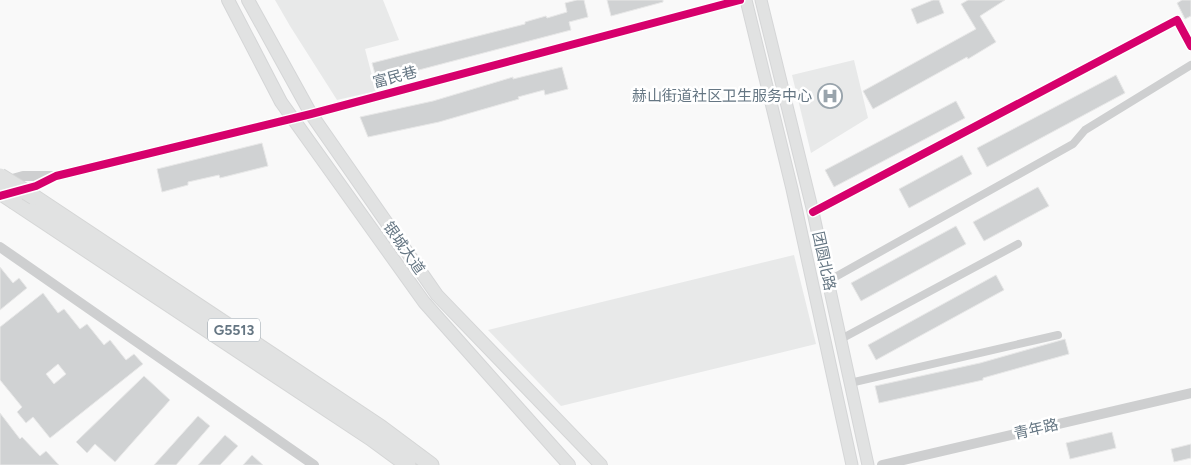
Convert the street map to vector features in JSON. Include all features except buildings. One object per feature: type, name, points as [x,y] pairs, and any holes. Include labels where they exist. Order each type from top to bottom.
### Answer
[{"type":"highway","name":"G5513","points":[[0,176],[380,427],[431,465]]},
{"type":"highway","name":"G5513","points":[[0,192],[371,438],[408,465]]},
{"type":"main road","name":"银城大道","points":[[228,0],[281,102],[424,302],[569,465]]},
{"type":"main road","name":"银城大道","points":[[248,0],[311,114],[437,296],[601,465]]},
{"type":"main road","name":"团圆北路","points":[[746,0],[792,189],[852,465]]},
{"type":"main road","name":"团圆北路","points":[[761,0],[813,212],[868,465]]},
{"type":"street","name":"富民巷","points":[[56,176],[311,114],[740,0]]},
{"type":"street","points":[[813,212],[1177,20],[1191,46]]},
{"type":"street","points":[[828,281],[1073,144],[1085,130],[1191,65]]},
{"type":"street","points":[[0,182],[23,176],[56,176]]},
{"type":"street","points":[[0,196],[36,186],[56,176]]},
{"type":"street","points":[[841,339],[1018,244]]},
{"type":"street","points":[[0,247],[314,465]]},
{"type":"street","points":[[850,382],[1058,335]]},
{"type":"street","name":"青年路","points":[[882,465],[1191,393]]},
{"type":"shaded area","points":[[275,0],[383,0],[399,40],[365,49],[376,91],[337,100]]},
{"type":"shaded area","name":"赫山街道社区卫生服务中心","points":[[854,60],[868,118],[811,153],[792,75]]},
{"type":"shaded area","points":[[794,255],[816,344],[561,406],[488,330]]},
{"type":"cycle path","points":[[0,196],[36,186],[56,176],[311,114],[740,0]]},
{"type":"cycle path","points":[[813,212],[1177,20],[1191,46]]},
{"type":"place","name":"赫山街道社区卫生服务中心","points":[[830,96]]}]
